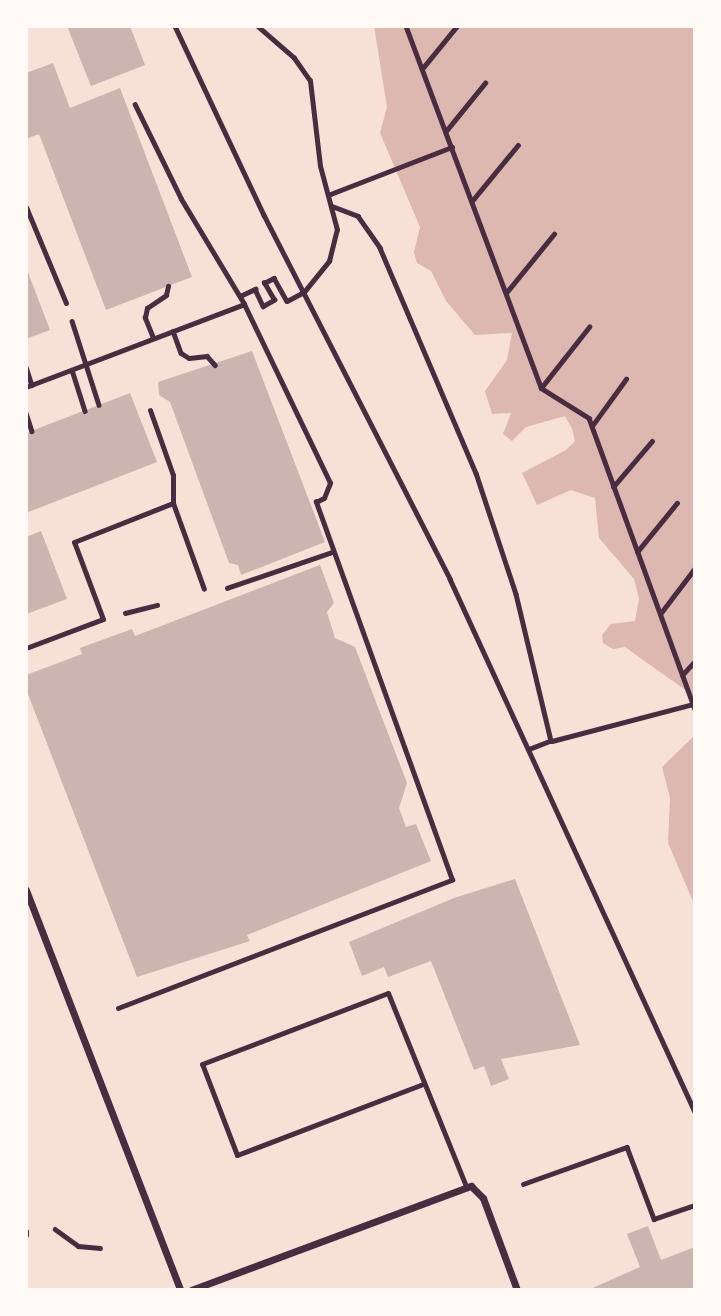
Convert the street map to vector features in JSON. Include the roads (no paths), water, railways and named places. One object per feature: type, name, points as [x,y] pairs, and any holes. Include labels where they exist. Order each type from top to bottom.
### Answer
[{"type":"street","points":[[26,890],[30,909],[180,1290]]},
{"type":"street","points":[[191,1290],[466,1186],[476,1189],[517,1290]]},
{"type":"lane","points":[[26,207],[66,303]]},
{"type":"lane","points":[[150,410],[173,475],[173,503],[204,589]]},
{"type":"lane","points":[[26,648],[103,619],[74,542],[173,503]]},
{"type":"lane","points":[[423,1084],[237,1155],[202,1064],[388,993],[466,1186]]}]
